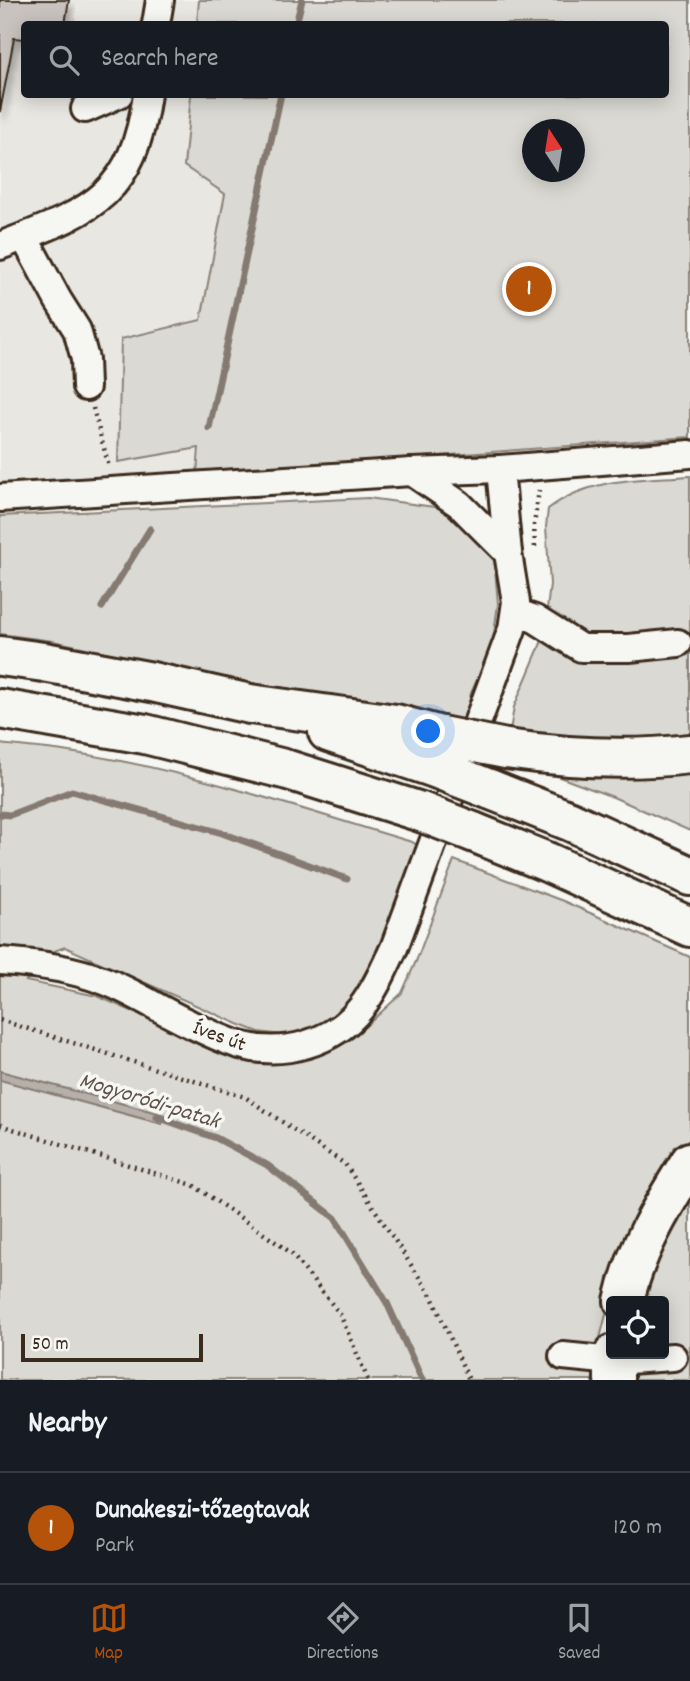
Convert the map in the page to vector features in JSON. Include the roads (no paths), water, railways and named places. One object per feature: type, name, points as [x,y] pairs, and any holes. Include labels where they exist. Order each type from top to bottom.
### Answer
[{"type":"highway","points":[[0,656],[125,677],[250,704],[438,752],[506,749],[553,756],[601,758],[690,754]]},
{"type":"highway","points":[[0,709],[158,737],[288,770],[421,812],[473,832],[690,926]]},
{"type":"highway","points":[[438,752],[489,789],[570,821],[690,877]]},
{"type":"highway","points":[[626,1296],[659,1211],[690,1163]]},
{"type":"street","points":[[156,21],[160,0]]},
{"type":"street","points":[[85,108],[109,98]]},
{"type":"street","points":[[86,387],[85,359],[77,330],[58,300],[12,241],[75,216],[116,183],[131,159],[142,128],[146,98]]},
{"type":"street","points":[[0,498],[412,472],[500,469],[690,454]]},
{"type":"street","name":"Íves út","points":[[0,961],[30,963],[104,981],[187,1023],[239,1045],[263,1049],[288,1049],[319,1041],[359,1011],[376,987],[394,948],[512,629],[515,592],[508,553],[500,469]]},
{"type":"street","points":[[412,472],[459,504],[508,553]]},
{"type":"street","points":[[514,612],[536,619],[581,648],[629,648],[678,643]]},
{"type":"street","points":[[563,1356],[614,1365],[673,1357]]},
{"type":"waterway","points":[[297,21],[302,0]]},
{"type":"waterway","points":[[209,428],[280,98]]},
{"type":"waterway","points":[[102,607],[150,529]]},
{"type":"waterway","points":[[0,814],[10,815],[72,791],[222,833],[347,879]]},
{"type":"waterway","name":"Mogyoródi-patak","points":[[157,1117],[216,1138],[267,1165],[335,1218],[387,1303],[422,1380]]},
{"type":"place","name":"Dunakeszi-tőzegtavak","points":[[529,289]]}]
